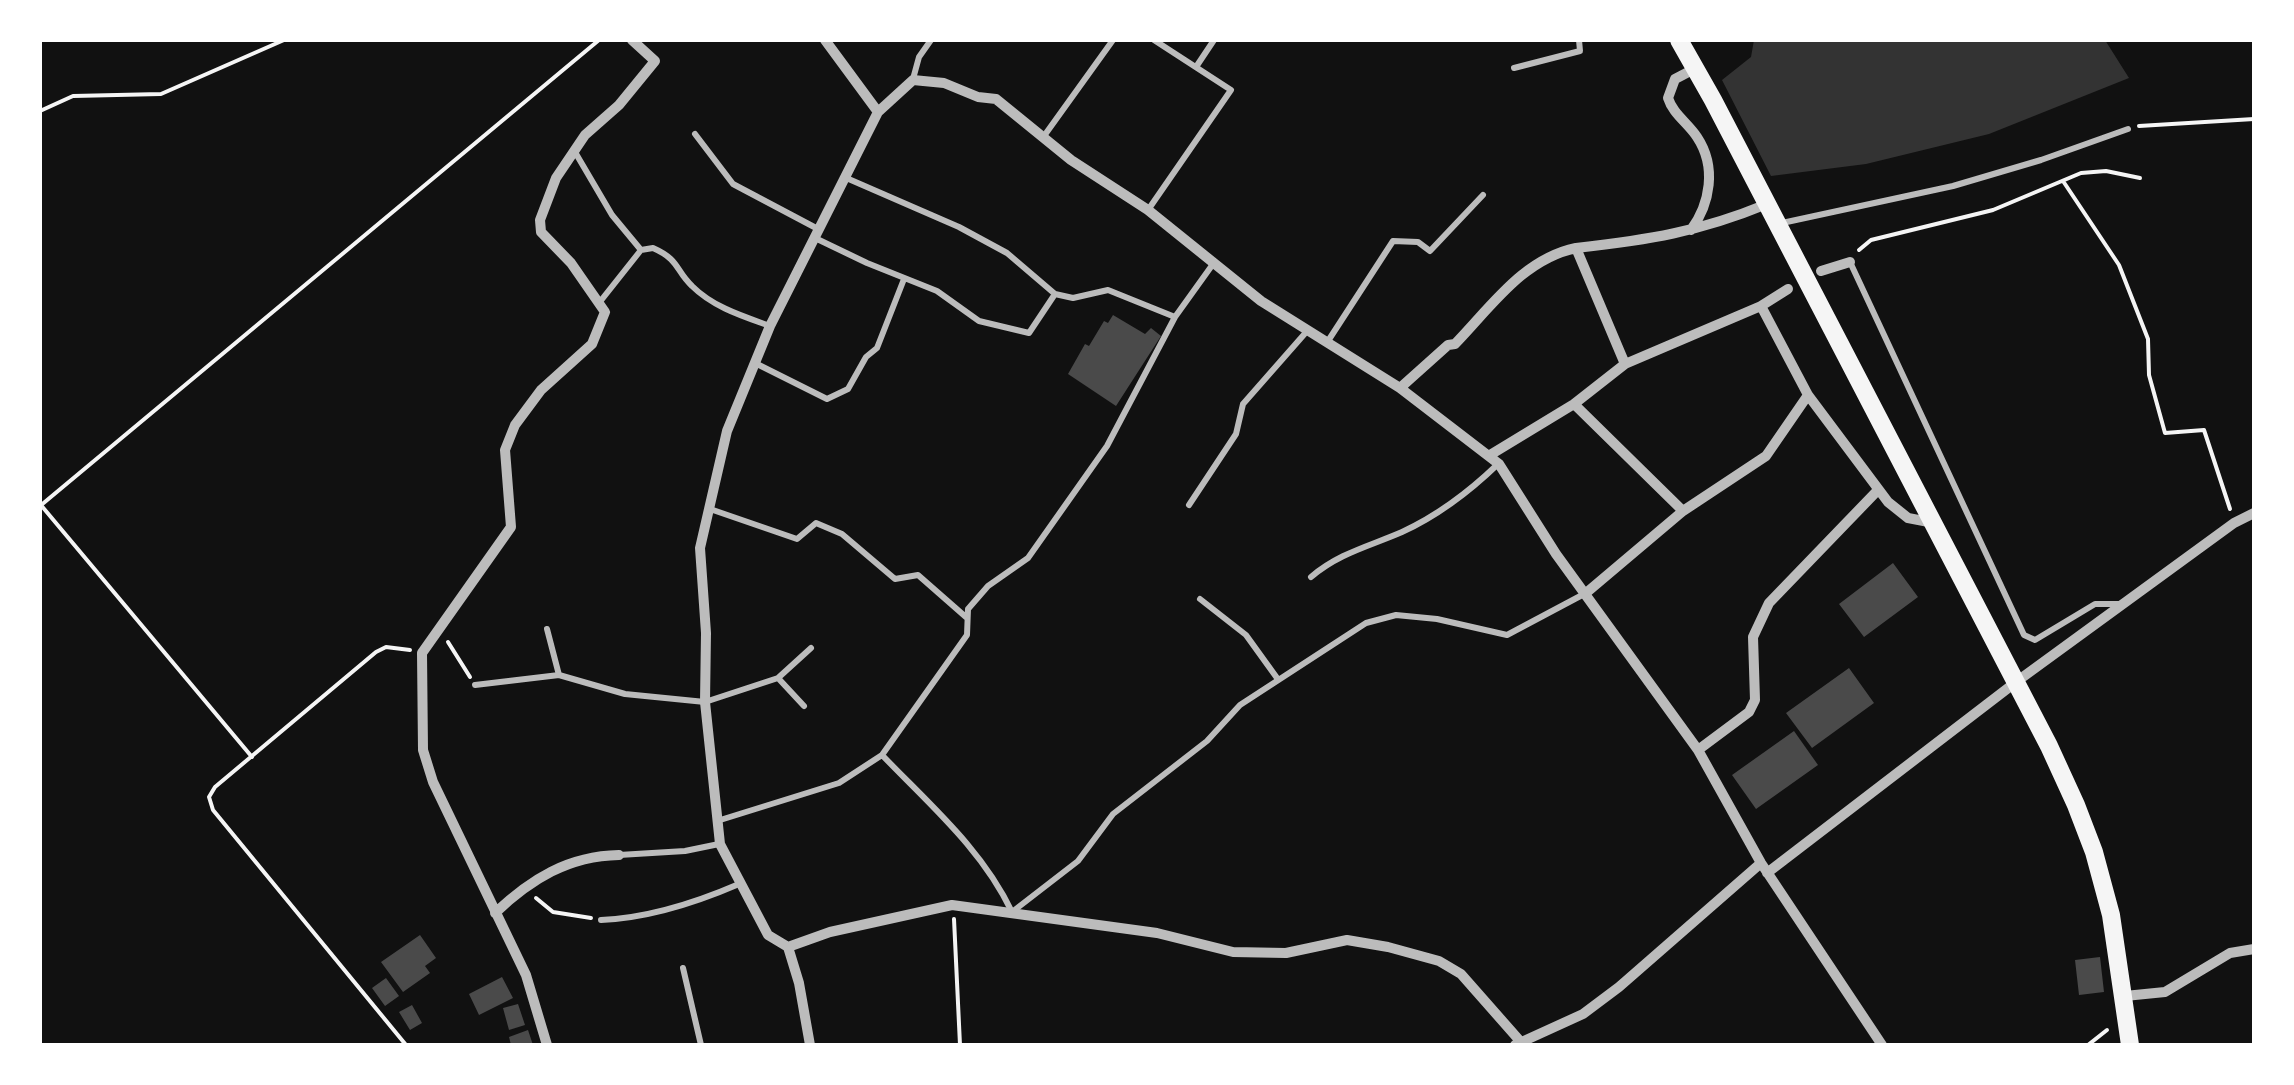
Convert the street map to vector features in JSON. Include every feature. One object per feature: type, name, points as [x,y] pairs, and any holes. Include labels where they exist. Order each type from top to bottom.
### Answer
[{"type":"main road","points":[[1678,40],[1934,522],[2063,776],[2094,852],[2111,914],[2130,1045]]},
{"type":"street","points":[[547,1045],[526,975],[434,782],[424,750],[422,653],[512,527],[504,450],[515,425],[541,390],[592,344],[605,312],[571,263],[541,232],[540,220],[556,178],[585,135],[619,105],[655,61],[632,40]]},
{"type":"street","points":[[825,40],[878,112]]},
{"type":"street","points":[[1691,230],[1708,202],[1705,154],[1668,98],[1675,79],[1696,68]]},
{"type":"street","points":[[810,1045],[788,947],[768,935],[720,844],[705,702],[706,633],[700,548],[727,431],[770,326],[878,112],[913,80],[944,83],[996,99],[1071,160],[1148,210],[1262,301],[1400,388],[1495,459],[1556,554],[1698,750],[1764,868],[1882,1045]]},
{"type":"street","points":[[1400,388],[1448,345],[1455,344],[1537,262],[1576,248],[1668,237],[1726,221],[1767,204]]},
{"type":"street","points":[[1576,248],[1625,364]]},
{"type":"street","points":[[1821,272],[1850,262]]},
{"type":"street","points":[[1495,459],[1625,364],[1761,306],[1788,289]]},
{"type":"street","points":[[1761,306],[1808,395],[1878,490],[1898,513],[1934,522]]},
{"type":"street","points":[[1586,593],[1683,511],[1766,456],[1808,395]]},
{"type":"street","points":[[1574,404],[1683,511]]},
{"type":"street","points":[[1698,750],[1749,712],[1755,700],[1753,637],[1770,604],[1878,490]]},
{"type":"street","points":[[788,947],[830,932],[952,905],[1157,932],[1233,952],[1286,953],[1348,940],[1440,961],[1461,974],[1518,1043],[1583,1014],[1764,868],[2234,523],[2254,513]]},
{"type":"street","points":[[495,913],[542,874],[593,856],[619,856]]},
{"type":"street","points":[[2125,996],[2166,992],[2230,953],[2254,949]]},
{"type":"lane","points":[[913,80],[919,57],[931,40]]},
{"type":"lane","points":[[1044,136],[1113,40]]},
{"type":"lane","points":[[1148,210],[1231,90],[1154,40]]},
{"type":"lane","points":[[1196,67],[1214,40]]},
{"type":"lane","points":[[1514,68],[1580,52],[1579,40]]},
{"type":"lane","points":[[1778,224],[1953,186],[2128,129]]},
{"type":"lane","points":[[695,134],[733,184],[817,234],[904,279],[937,291],[978,321],[1029,332],[1055,294]]},
{"type":"lane","points":[[574,151],[612,215],[641,250]]},
{"type":"lane","points":[[844,177],[959,227],[1007,253],[1055,294],[1073,298],[1108,290],[1175,317]]},
{"type":"lane","points":[[1328,341],[1393,241],[1418,242],[1430,250],[1483,194]]},
{"type":"lane","points":[[598,304],[641,250],[653,248],[678,264],[690,285],[724,309],[770,326]]},
{"type":"lane","points":[[1850,262],[2024,636],[2035,640],[2095,604],[2123,604]]},
{"type":"lane","points":[[716,821],[840,783],[882,755],[967,635],[968,608],[988,586],[1028,558],[1107,446],[1175,317],[1213,264]]},
{"type":"lane","points":[[755,363],[826,399],[848,389],[866,357],[878,348],[904,279]]},
{"type":"lane","points":[[1188,504],[1236,434],[1243,404],[1308,330]]},
{"type":"lane","points":[[1311,577],[1330,562],[1431,518],[1469,492],[1495,459]]},
{"type":"lane","points":[[710,509],[798,539],[816,523],[842,534],[896,578],[918,574],[968,619]]},
{"type":"lane","points":[[882,755],[980,856],[1012,912],[1078,861],[1113,814],[1207,741],[1240,705],[1366,623],[1396,615],[1436,618],[1506,635],[1586,593]]},
{"type":"lane","points":[[1200,599],[1246,635],[1277,678]]},
{"type":"lane","points":[[547,629],[559,675]]},
{"type":"lane","points":[[475,685],[559,675],[625,694],[705,702],[778,678],[810,648]]},
{"type":"lane","points":[[778,678],[804,706]]},
{"type":"lane","points":[[619,856],[720,844]]},
{"type":"lane","points":[[601,920],[632,918],[707,898],[738,884]]},
{"type":"lane","points":[[683,968],[701,1045]]},
{"type":"path","points":[[40,111],[73,96],[161,94],[284,40]]},
{"type":"path","points":[[252,756],[40,505],[599,40]]},
{"type":"path","points":[[2128,129],[2155,123],[2254,119]]},
{"type":"path","points":[[1850,262],[1871,240],[1993,210],[2081,174],[2106,171],[2140,178]]},
{"type":"path","points":[[2062,181],[2119,265],[2148,339],[2149,374],[2166,432],[2204,430],[2234,523]]},
{"type":"path","points":[[439,628],[475,685]]},
{"type":"path","points":[[406,1045],[213,810],[209,797],[215,786],[376,652],[399,646],[422,653]]},
{"type":"path","points":[[522,887],[553,912],[601,920]]},
{"type":"path","points":[[952,905],[960,1045]]},
{"type":"shaded area","points":[[1754,40],[2105,40],[2129,78],[1989,134],[1866,164],[1771,176],[1722,80],[1751,57]]},
{"type":"building","points":[[1113,315],[1145,334],[1151,328],[1161,336],[1116,406],[1068,374],[1085,344],[1089,346],[1104,321],[1108,323]]},
{"type":"building","points":[[1893,563],[1918,597],[1864,637],[1839,604]]},
{"type":"building","points":[[1849,668],[1874,703],[1812,748],[1786,713]]},
{"type":"building","points":[[1794,731],[1818,765],[1756,809],[1732,775]]},
{"type":"building","points":[[420,935],[436,958],[425,966],[430,973],[403,992],[381,962]]},
{"type":"building","points":[[2100,957],[2104,992],[2079,995],[2075,960]]},
{"type":"building","points":[[502,977],[513,998],[479,1015],[469,994]]},
{"type":"building","points":[[386,978],[399,996],[385,1006],[372,988]]},
{"type":"building","points":[[518,1004],[525,1025],[509,1030],[503,1008]]},
{"type":"building","points":[[412,1005],[422,1023],[410,1030],[399,1012]]},
{"type":"building","points":[[528,1030],[533,1045],[511,1045],[509,1037]]}]
